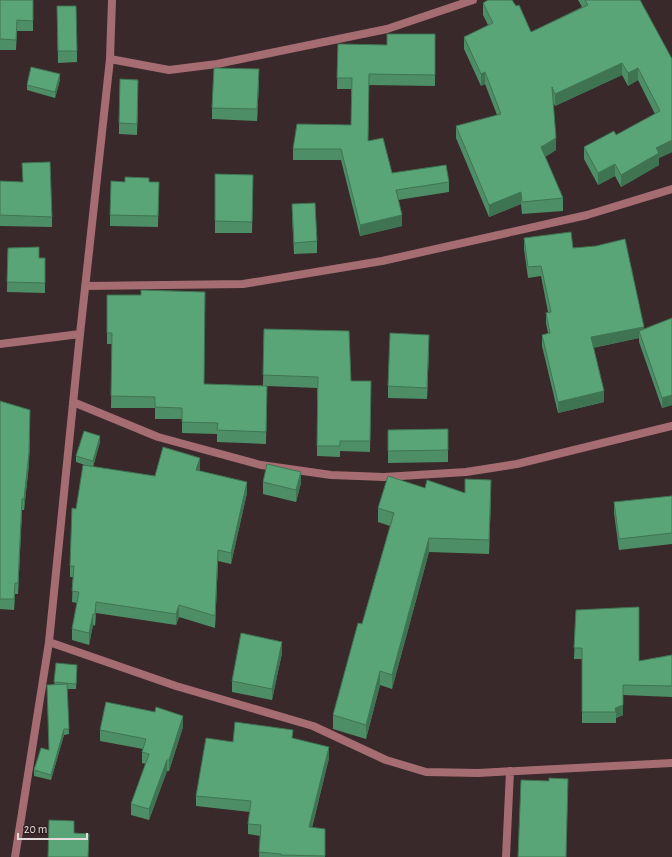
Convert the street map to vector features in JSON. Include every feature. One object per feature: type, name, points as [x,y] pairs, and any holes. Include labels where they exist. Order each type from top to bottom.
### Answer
[{"type":"street","points":[[15,857],[50,642],[80,334],[110,59],[112,0]]},
{"type":"street","points":[[110,59],[169,70],[217,64],[386,29],[473,0]]},
{"type":"street","points":[[86,286],[243,284],[274,279],[382,261],[587,215],[672,189]]},
{"type":"street","points":[[0,344],[80,334]]},
{"type":"street","points":[[74,402],[158,437],[261,465],[331,475],[384,477],[466,472],[517,464],[672,426]]},
{"type":"street","points":[[50,642],[176,686],[313,726],[386,760],[426,772],[510,771],[672,763]]},
{"type":"street","points":[[506,857],[510,771]]},
{"type":"building","points":[[0,0],[33,0],[33,21],[17,20],[16,40],[0,39]]},
{"type":"building","points":[[488,0],[512,0],[516,6],[519,5],[531,32],[588,5],[585,0],[640,0],[672,59],[672,140],[656,148],[659,153],[621,175],[615,164],[598,173],[584,147],[614,131],[616,135],[660,111],[638,68],[628,73],[622,63],[555,94],[552,87],[556,138],[541,147],[563,198],[522,202],[521,192],[489,205],[456,126],[501,114],[485,72],[481,74],[464,37],[493,23],[483,3]]},
{"type":"building","points":[[57,6],[76,6],[77,51],[58,51]]},
{"type":"building","points":[[387,34],[435,34],[435,75],[369,74],[368,141],[383,138],[392,173],[446,165],[449,182],[396,190],[402,215],[360,225],[341,149],[293,149],[297,124],[351,125],[352,78],[337,78],[338,44],[387,45]]},
{"type":"building","points":[[31,67],[60,74],[55,92],[27,85]]},
{"type":"building","points":[[214,68],[259,69],[257,109],[212,108]]},
{"type":"building","points":[[120,79],[138,80],[137,124],[119,123]]},
{"type":"building","points":[[50,162],[52,217],[0,215],[0,181],[23,182],[22,163]]},
{"type":"building","points":[[215,174],[253,175],[252,222],[215,221]]},
{"type":"building","points":[[125,177],[149,178],[149,182],[159,182],[158,216],[110,215],[111,181],[125,182]]},
{"type":"building","points":[[315,203],[317,241],[294,243],[292,204]]},
{"type":"building","points":[[571,232],[573,248],[596,246],[625,239],[644,327],[591,337],[604,391],[558,402],[542,335],[550,333],[546,313],[551,312],[541,266],[528,267],[524,238]]},
{"type":"building","points":[[39,247],[39,258],[45,258],[45,283],[7,282],[8,248]]},
{"type":"building","points":[[141,290],[205,292],[204,384],[267,386],[266,432],[217,430],[218,423],[182,422],[182,408],[155,407],[155,397],[111,396],[112,333],[107,333],[107,295],[141,295]]},
{"type":"building","points":[[672,318],[672,395],[662,398],[639,331]]},
{"type":"building","points":[[264,329],[349,331],[351,381],[371,381],[370,441],[340,441],[340,446],[317,446],[318,377],[263,375]]},
{"type":"building","points":[[390,333],[429,335],[427,388],[388,386]]},
{"type":"building","points":[[0,401],[30,410],[29,453],[24,499],[22,499],[18,583],[15,583],[14,599],[0,599]]},
{"type":"building","points":[[448,429],[448,450],[388,451],[388,430]]},
{"type":"building","points":[[84,431],[100,436],[93,461],[76,456]]},
{"type":"building","points":[[163,447],[200,458],[196,470],[247,482],[231,553],[218,550],[215,616],[179,605],[176,614],[96,602],[95,614],[93,614],[89,633],[72,629],[79,592],[72,591],[74,566],[70,566],[72,508],[76,509],[83,465],[155,476]]},
{"type":"building","points":[[267,464],[301,472],[296,490],[263,482]]},
{"type":"building","points":[[388,476],[425,488],[427,480],[465,493],[465,479],[491,480],[489,540],[429,538],[392,675],[380,671],[366,725],[333,715],[358,623],[362,624],[394,513],[378,508]]},
{"type":"building","points":[[672,496],[672,533],[619,539],[614,502]]},
{"type":"building","points":[[639,607],[639,661],[672,655],[672,686],[623,685],[623,705],[615,708],[616,712],[582,712],[582,648],[574,648],[576,610]]},
{"type":"building","points":[[241,633],[282,642],[272,689],[232,681]]},
{"type":"building","points":[[56,663],[77,665],[76,684],[54,682]]},
{"type":"building","points":[[67,684],[69,729],[64,729],[51,775],[34,770],[41,748],[49,750],[47,685]]},
{"type":"building","points":[[106,702],[155,712],[156,707],[183,716],[169,760],[167,760],[149,809],[131,804],[149,754],[142,752],[146,739],[100,730]]},
{"type":"building","points":[[235,722],[293,730],[292,738],[329,747],[309,827],[325,829],[325,856],[281,855],[259,852],[261,825],[248,824],[251,801],[196,796],[206,738],[233,742]]},
{"type":"building","points":[[549,778],[568,779],[566,857],[518,857],[521,780],[549,781]]},
{"type":"building","points":[[49,820],[74,821],[74,833],[89,834],[88,857],[48,857]]}]
